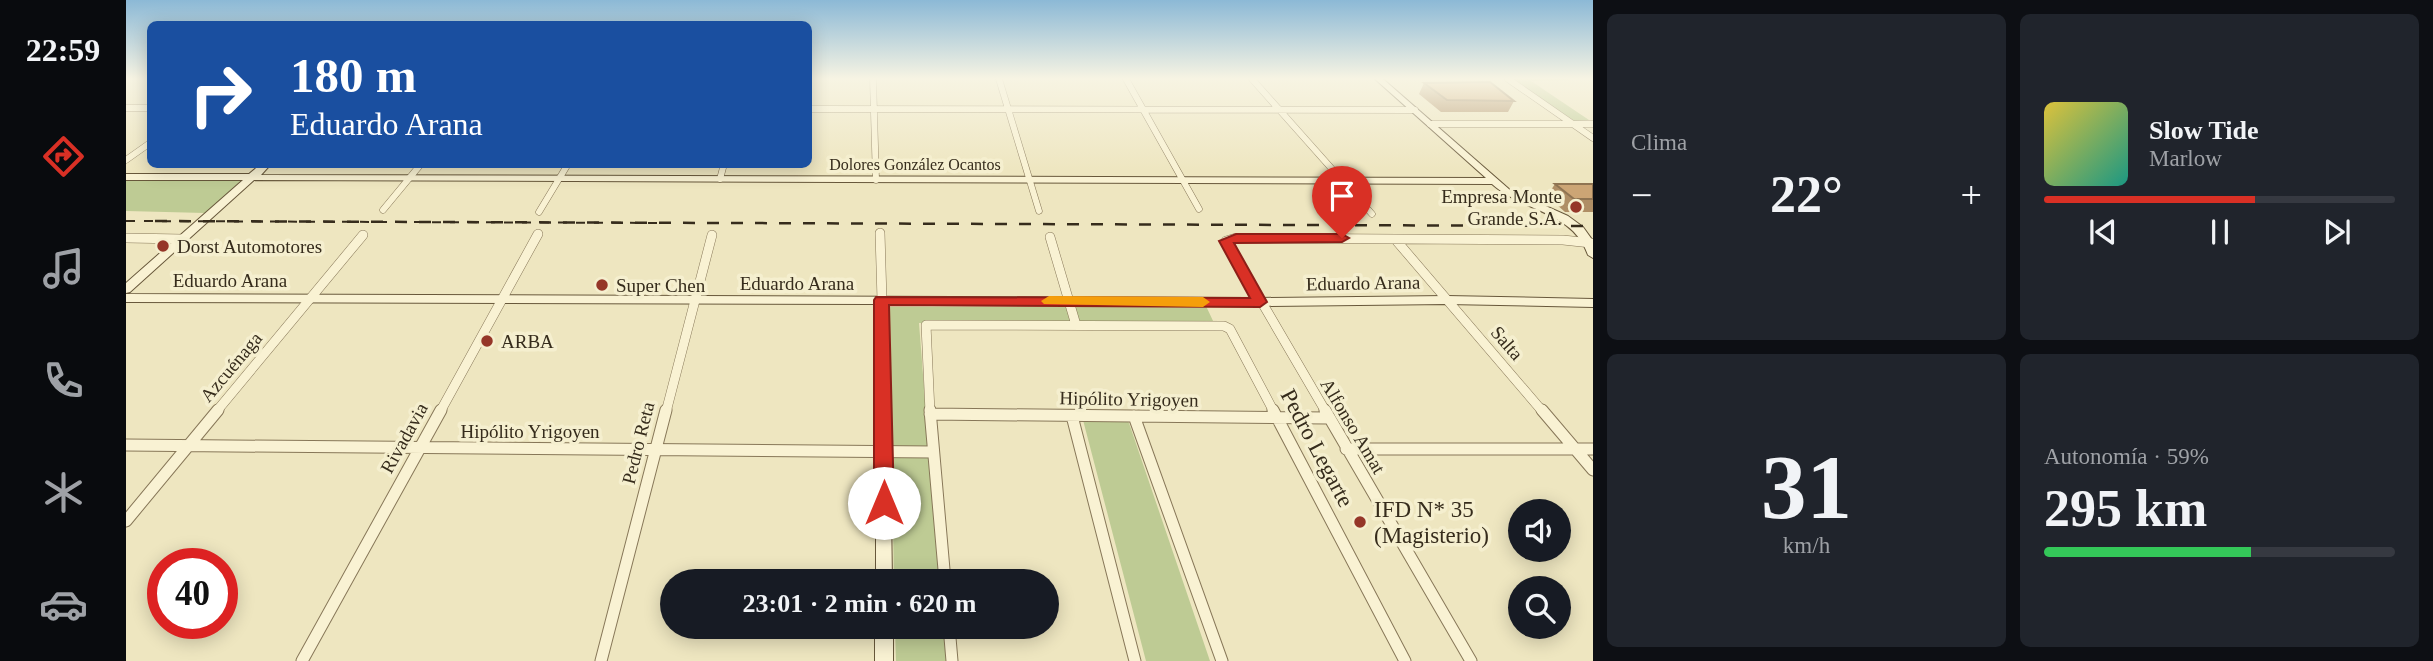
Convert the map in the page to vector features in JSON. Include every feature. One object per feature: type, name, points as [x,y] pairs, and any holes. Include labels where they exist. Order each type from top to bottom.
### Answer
[{"type":"main road","name":"Eduardo Arana","points":[[882,300],[1447,300],[1593,303]]},
{"type":"street","points":[[874,110],[876,180]]},
{"type":"street","points":[[1009,110],[1039,211]]},
{"type":"street","points":[[1144,110],[1199,208]]},
{"type":"street","points":[[1280,110],[1372,214]]},
{"type":"street","points":[[1394,110],[1415,110],[1513,196],[1564,218],[1579,229],[1591,243],[1593,255]]},
{"type":"street","points":[[1553,110],[1593,138]]},
{"type":"street","points":[[1430,124],[1593,124]]},
{"type":"street","points":[[126,160],[147,145]]},
{"type":"street","points":[[126,289],[263,168]]},
{"type":"street","points":[[383,210],[418,168]]},
{"type":"street","points":[[539,212],[566,168]]},
{"type":"street","points":[[720,179],[723,168]]},
{"type":"street","name":"Dolores González Ocantos","points":[[126,177],[1494,181]]},
{"type":"street","points":[[880,233],[884,569]]},
{"type":"street","name":"Rivadavia","points":[[302,661],[538,234]]},
{"type":"street","name":"Pedro Reta","points":[[601,661],[712,235]]},
{"type":"street","name":"Azcuénaga","points":[[126,521],[363,236]]},
{"type":"street","points":[[944,569],[924,327],[1076,326],[1050,237]]},
{"type":"street","points":[[126,238],[183,239]]},
{"type":"street","name":"Alfonso Amat","points":[[1395,239],[1236,238],[1226,241],[1226,246],[1471,661]]},
{"type":"street","points":[[1395,239],[1563,240],[1591,243]]},
{"type":"street","name":"Salta","points":[[1395,239],[1593,470]]},
{"type":"street","name":"Eduardo Arana","points":[[126,298],[882,300]]},
{"type":"street","name":"Pedro Legarte","points":[[1076,326],[1218,325],[1230,329],[1405,661]]},
{"type":"street","name":"Hipólito Yrigoyen","points":[[930,414],[1328,418]]},
{"type":"street","points":[[1072,416],[1135,661]]},
{"type":"street","points":[[1134,416],[1222,661]]},
{"type":"street","name":"Hipólito Yrigoyen","points":[[126,446],[933,452]]},
{"type":"street","points":[[1346,449],[1593,449]]},
{"type":"street","points":[[884,639],[884,661]]},
{"type":"street","points":[[950,639],[952,661]]},
{"type":"green space","points":[[1558,110],[1574,110],[1589,120],[1574,121]]},
{"type":"green space","points":[[126,181],[241,181],[205,213],[126,211]]},
{"type":"green space","points":[[1206,306],[1214,323],[919,323],[938,569],[894,569],[889,307]]},
{"type":"green space","points":[[1083,420],[1127,420],[1129,423],[1210,661],[1146,661]]},
{"type":"green space","points":[[895,639],[944,639],[946,661],[896,661]]},
{"type":"building","points":[[1555,184],[1593,184],[1593,199],[1574,199]]},
{"type":"railway","points":[[126,221],[669,223]]},
{"type":"railway","points":[[155,221],[1593,226]]},
{"type":"slow traffic","points":[[1049,301],[1203,302]]},
{"type":"place","name":"Empresa Monte Grande S.A.","points":[[1576,207]]},
{"type":"place","name":"Dorst Automotores","points":[[163,246]]},
{"type":"place","name":"Super Chen","points":[[602,285]]},
{"type":"place","name":"ARBA","points":[[487,341]]},
{"type":"place","name":"IFD N* 35 (Magisterio)","points":[[1360,522]]},
{"type":"route","points":[[884,503],[882,300],[1260,302],[1226,246],[1226,241],[1236,238],[1342,238]]}]
